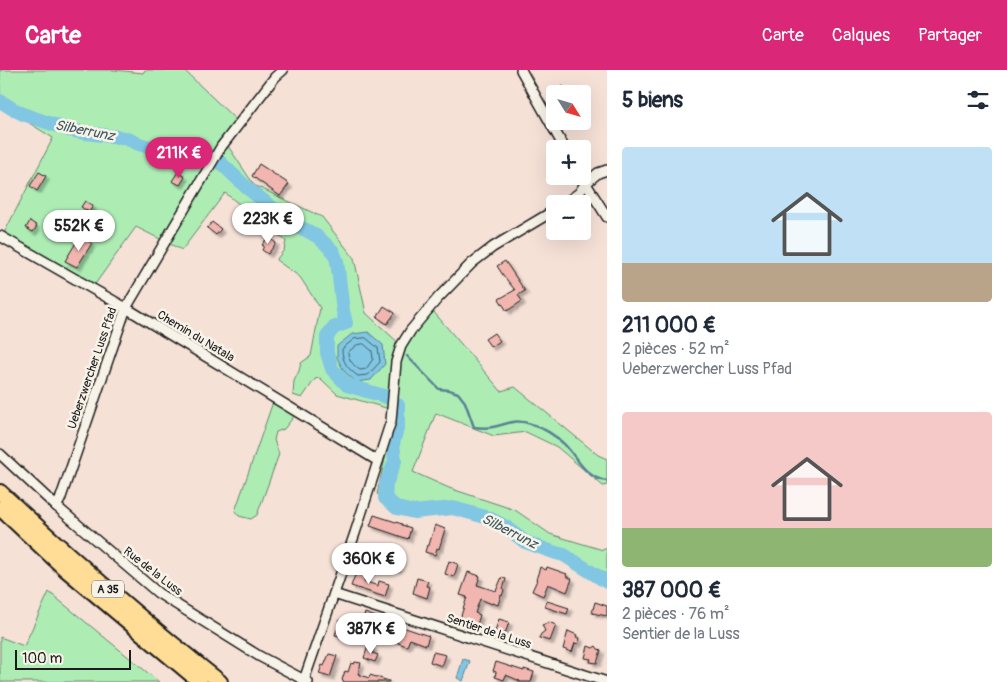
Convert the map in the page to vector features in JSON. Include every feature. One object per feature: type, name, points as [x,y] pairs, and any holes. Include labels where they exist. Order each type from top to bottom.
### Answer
[{"type":"highway","name":"A 35","points":[[0,492],[114,595],[220,682]]},
{"type":"highway","name":"A 35","points":[[0,508],[64,568],[200,682]]},
{"type":"street","name":"Ueberzwercher Luss Pfad","points":[[56,506],[60,500],[126,308],[217,153],[275,77],[283,70]]},
{"type":"street","points":[[521,70],[560,140]]},
{"type":"street","points":[[591,176],[607,170]]},
{"type":"street","points":[[586,185],[607,217]]},
{"type":"street","points":[[306,681],[391,421],[396,362],[401,346],[411,330],[438,298],[472,264],[493,246],[546,215]]},
{"type":"street","name":"Chemin du Natala","points":[[0,236],[126,308],[378,460]]},
{"type":"street","name":"Rue de la Luss","points":[[0,454],[56,506],[158,593],[259,656],[306,681]]},
{"type":"street","name":"Sentier de la Luss","points":[[334,594],[607,682]]},
{"type":"green space","points":[[0,70],[115,70],[143,73],[145,70],[184,70],[238,122],[228,146],[254,185],[322,217],[354,258],[366,313],[403,347],[433,311],[501,391],[515,387],[598,455],[607,459],[607,485],[603,486],[557,447],[526,432],[494,436],[436,413],[413,472],[449,488],[515,510],[550,534],[603,550],[607,548],[607,574],[524,543],[468,506],[426,512],[377,494],[389,441],[393,410],[337,394],[320,378],[315,379],[302,398],[293,395],[294,381],[301,363],[311,356],[320,308],[300,277],[276,260],[284,250],[286,241],[225,193],[182,250],[136,227],[93,287],[3,235],[53,138],[0,106]]},
{"type":"green space","points":[[273,402],[295,415],[284,429],[276,432],[274,440],[279,454],[257,515],[251,519],[239,516],[235,511]]},
{"type":"green space","points":[[49,592],[159,682],[0,682],[0,637],[24,646]]},
{"type":"water","points":[[368,332],[383,345],[385,364],[371,380],[356,382],[344,371],[337,358],[337,346],[352,334]]},
{"type":"water","points":[[463,659],[470,661],[463,681],[457,678]]},
{"type":"building","points":[[259,164],[289,184],[280,196],[252,176]]},
{"type":"building","points":[[39,172],[46,176],[37,191],[30,186]]},
{"type":"building","points":[[178,172],[185,177],[180,185],[172,181]]},
{"type":"building","points":[[85,201],[93,206],[89,212],[81,207]]},
{"type":"building","points":[[30,221],[37,226],[33,232],[26,228]]},
{"type":"building","points":[[212,222],[221,229],[216,235],[207,228]]},
{"type":"building","points":[[80,236],[92,243],[77,267],[65,261]]},
{"type":"building","points":[[268,237],[276,243],[268,254],[262,250],[264,246],[262,245]]},
{"type":"building","points":[[505,261],[525,291],[518,295],[522,301],[507,311],[499,299],[515,290],[497,266]]},
{"type":"building","points":[[384,306],[395,313],[387,324],[377,317]]},
{"type":"building","points":[[494,333],[500,341],[491,347],[485,339]]},
{"type":"building","points":[[374,515],[411,528],[408,539],[370,526]]},
{"type":"building","points":[[435,525],[445,529],[439,549],[437,548],[435,555],[425,552]]},
{"type":"building","points":[[363,546],[401,559],[398,569],[359,558]]},
{"type":"building","points":[[449,561],[458,564],[454,577],[445,574]]},
{"type":"building","points":[[540,567],[546,570],[547,567],[567,574],[566,576],[572,579],[567,592],[548,584],[543,596],[532,591]]},
{"type":"building","points":[[357,570],[367,573],[364,581],[378,586],[379,581],[389,584],[385,597],[351,586]]},
{"type":"building","points":[[468,572],[480,576],[477,585],[496,591],[502,577],[506,579],[498,605],[480,599],[475,613],[480,615],[476,628],[459,622],[467,597],[460,595]]},
{"type":"building","points":[[417,578],[428,581],[426,586],[430,587],[427,598],[413,593]]},
{"type":"building","points":[[547,601],[569,608],[567,614],[545,607]]},
{"type":"building","points":[[595,602],[607,606],[607,616],[592,613]]},
{"type":"building","points":[[365,613],[429,636],[426,645],[410,639],[407,646],[372,632],[369,641],[363,639],[363,636],[360,635],[363,626],[360,625]]},
{"type":"building","points":[[499,619],[509,622],[505,634],[495,631]]},
{"type":"building","points":[[340,620],[348,623],[344,637],[335,635]]},
{"type":"building","points":[[550,622],[556,625],[550,641],[539,638],[545,631],[542,625]]},
{"type":"building","points":[[568,631],[580,638],[578,644],[575,643],[572,652],[563,649]]},
{"type":"building","points":[[368,646],[374,648],[372,653],[378,655],[375,662],[364,658]]},
{"type":"building","points":[[588,646],[593,648],[596,646],[601,650],[597,663],[590,662],[591,659],[585,658]]},
{"type":"building","points":[[433,652],[446,655],[442,666],[430,662]]},
{"type":"building","points":[[329,654],[337,656],[330,677],[319,674]]},
{"type":"building","points":[[355,662],[361,663],[358,674],[369,678],[370,675],[389,682],[343,682],[345,671],[348,672],[351,663],[354,664]]},
{"type":"building","points":[[496,662],[524,671],[524,669],[534,672],[531,682],[520,682],[506,675],[504,680],[495,677],[496,672],[493,671]]},
{"type":"waterway","name":"Silberrunz","points":[[0,101],[23,114],[69,130],[125,138],[186,158],[198,153],[206,154],[220,162],[291,225],[306,230],[318,237],[333,251],[337,261],[346,323],[333,328],[327,337],[327,353],[332,369],[347,385],[387,397]]},
{"type":"waterway","points":[[407,356],[439,389],[458,393],[465,402],[474,427],[484,428],[516,422],[525,422],[535,426],[549,432],[560,441],[593,476],[607,481]]},
{"type":"waterway","name":"Silberrunz","points":[[398,405],[398,425],[393,443],[395,461],[386,484],[385,498],[397,508],[414,512],[453,508],[489,518],[506,527],[525,542],[564,555],[607,582]]}]
